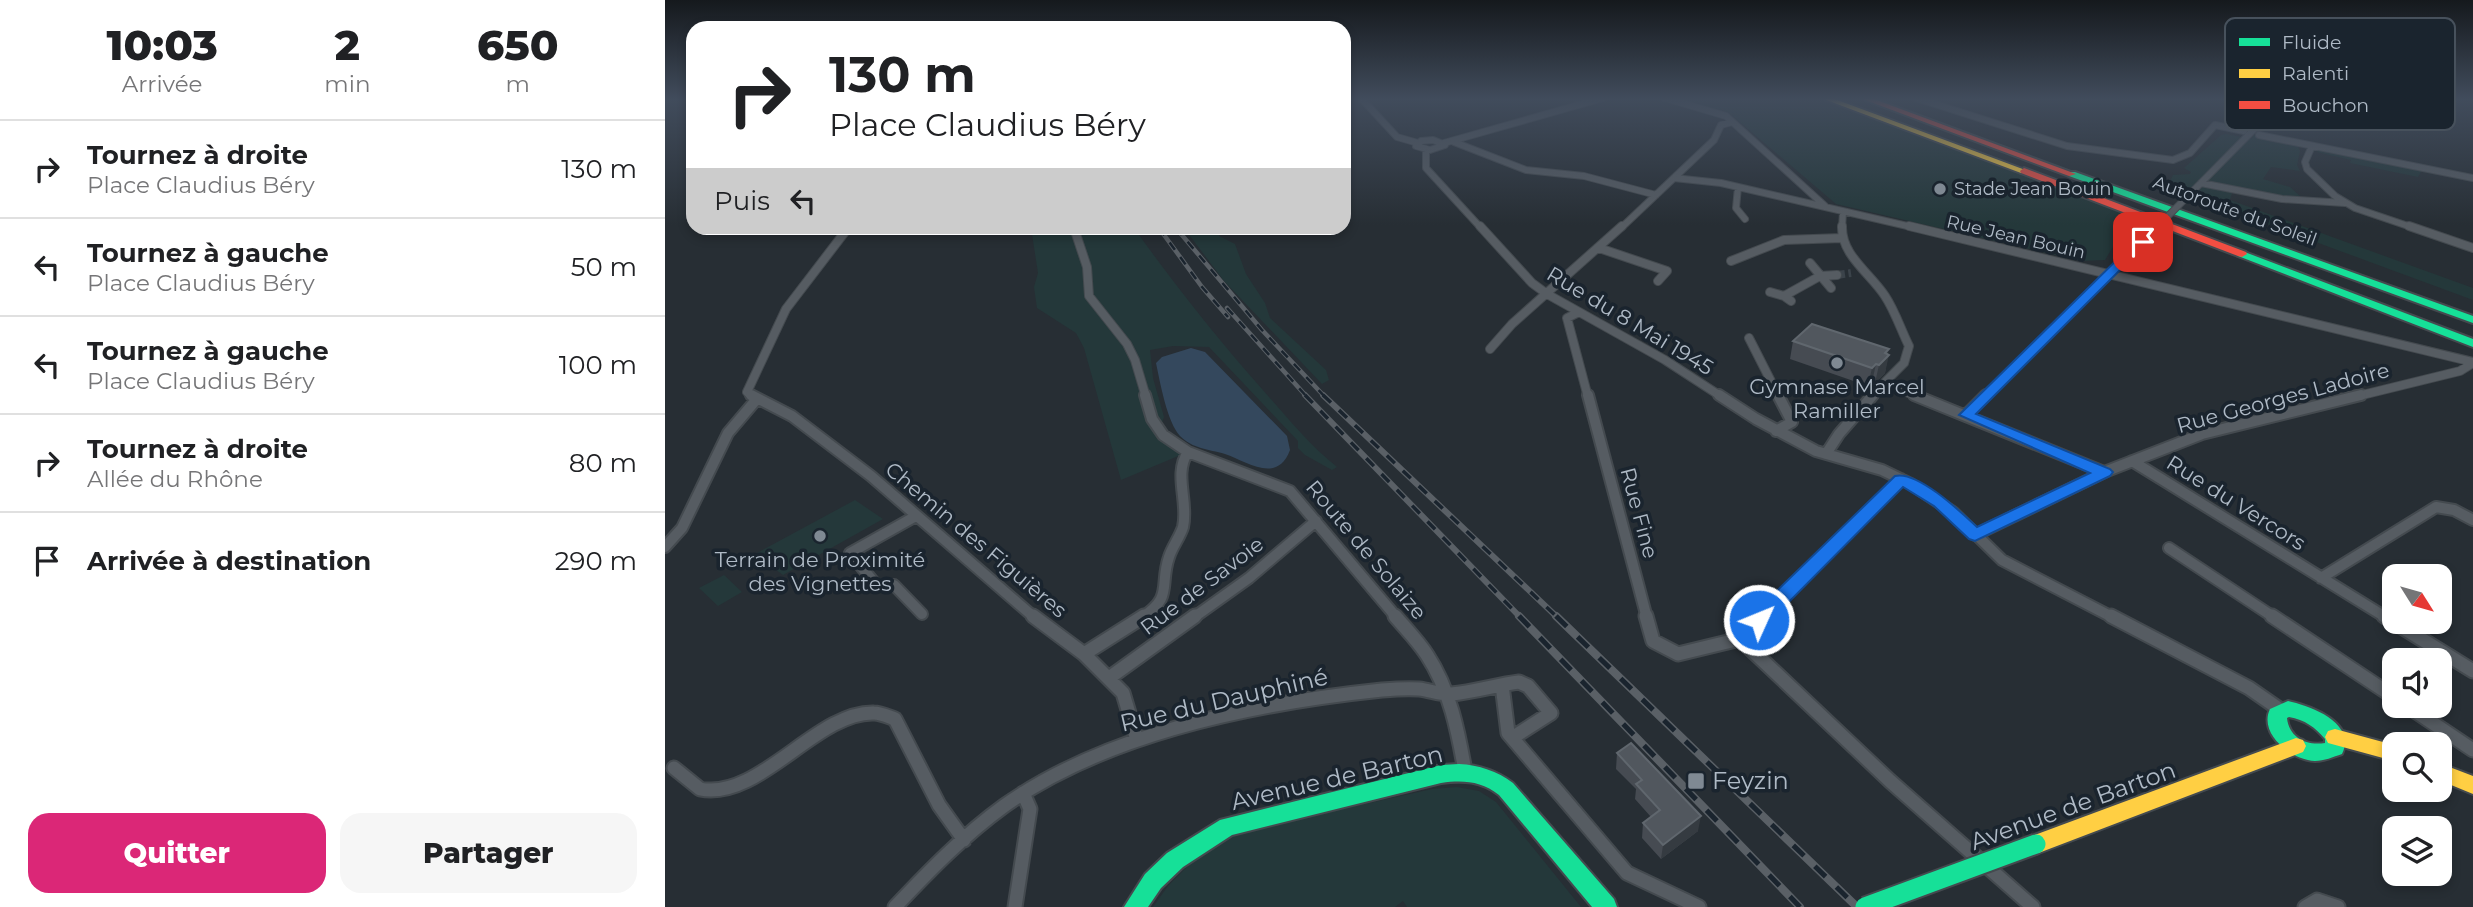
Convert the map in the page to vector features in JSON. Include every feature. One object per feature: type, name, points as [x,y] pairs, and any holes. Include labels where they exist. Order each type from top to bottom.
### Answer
[{"type":"main road","points":[[1941,140],[2064,185],[2473,344]]},
{"type":"main road","name":"Autoroute du Soleil","points":[[1982,140],[2473,320]]},
{"type":"main road","name":"Autoroute du Soleil","points":[[2000,140],[2473,310]]},
{"type":"main road","points":[[2335,737],[2335,748],[2330,752],[2315,753],[2296,746],[2276,726],[2277,714],[2281,711],[2297,710],[2316,717],[2335,737],[2382,749]]},
{"type":"main road","name":"Avenue de Barton","points":[[1865,907],[2296,746]]},
{"type":"main road","name":"Avenue de Barton","points":[[1135,907],[1175,858],[1201,840],[1227,827],[1401,783],[1465,771],[1494,779],[1506,789],[1606,907]]},
{"type":"main road","points":[[2452,776],[2473,785]]},
{"type":"street","points":[[1409,140],[1418,143],[1431,140]]},
{"type":"street","points":[[1434,140],[1444,143],[1460,140]]},
{"type":"street","points":[[1490,349],[1512,324],[1599,248],[1714,140]]},
{"type":"street","points":[[1753,140],[1825,206]]},
{"type":"street","points":[[2049,140],[2067,146],[2173,160],[2190,153],[2201,140]]},
{"type":"street","points":[[1966,415],[2243,140]]},
{"type":"street","points":[[2285,140],[2473,178]]},
{"type":"street","points":[[1454,142],[1516,167],[1541,173],[1584,176],[1656,195]]},
{"type":"street","points":[[1418,143],[1417,148],[1426,150],[1442,148],[1444,143]]},
{"type":"street","points":[[2312,146],[2305,162],[2307,169],[2345,203]]},
{"type":"street","name":"Rue du 8 Mai 1945","points":[[1426,150],[1426,168],[1532,283],[1548,294],[1665,360],[1776,431],[1826,454],[1882,470],[1901,479],[1940,502],[2002,560],[2092,609],[2238,682],[2281,711]]},
{"type":"street","name":"Rue Jean Bouin","points":[[1674,178],[1738,187],[1825,206],[2397,342],[2473,363]]},
{"type":"street","points":[[2201,183],[2282,199],[2345,203],[2473,248]]},
{"type":"street","points":[[1738,187],[1736,208],[1745,219]]},
{"type":"street","points":[[1826,454],[1839,434],[1903,363],[1909,346],[1885,296],[1842,238],[1843,212]]},
{"type":"street","points":[[665,547],[682,528],[728,433],[756,400],[747,392],[786,309],[843,235]]},
{"type":"street","name":"Route de Solaize","points":[[1076,235],[1087,267],[1089,296],[1118,331],[1131,352],[1152,419],[1164,436],[1188,452],[1290,491],[1426,653],[1443,679],[1465,771]]},
{"type":"street","points":[[1731,261],[1779,240],[1803,236],[1842,238]]},
{"type":"street","points":[[1599,248],[1667,271],[1658,281]]},
{"type":"street","points":[[1810,262],[1831,288]]},
{"type":"street","points":[[1851,273],[1865,272]]},
{"type":"street","points":[[1770,292],[1788,299],[1820,276],[1837,275]]},
{"type":"street","name":"Rue Fine","points":[[1579,312],[1567,318],[1653,641],[1678,654],[1740,639]]},
{"type":"street","points":[[1749,338],[1791,422],[1776,431]]},
{"type":"street","name":"Rue Georges Ladoire","points":[[1975,535],[2104,472],[2202,434],[2460,371],[2473,363]]},
{"type":"street","points":[[1884,383],[2104,472]]},
{"type":"street","name":"Chemin des Figuières","points":[[756,400],[792,416],[871,476],[1035,618],[1084,654],[1122,692],[1137,740]]},
{"type":"street","points":[[1084,654],[1149,613],[1165,594],[1168,559],[1183,526],[1181,462],[1188,452]]},
{"type":"street","name":"Rue du Vercors","points":[[2132,461],[2473,671]]},
{"type":"street","points":[[1901,479],[1740,639],[1891,781],[2033,907]]},
{"type":"street","points":[[2321,578],[2436,508],[2454,510],[2473,520]]},
{"type":"street","points":[[916,516],[851,554],[877,586],[894,585],[922,614]]},
{"type":"street","name":"Rue de Savoie","points":[[1109,678],[1249,578],[1316,521]]},
{"type":"street","points":[[2169,548],[2382,689]]},
{"type":"street","points":[[1512,738],[1551,713],[1524,683],[1502,685],[1508,733],[1512,738],[1627,873],[1699,907]]},
{"type":"street","name":"Rue du Dauphiné","points":[[895,907],[964,840],[1023,793],[1095,757],[1137,740],[1251,712],[1362,693],[1418,689],[1448,695],[1502,685]]},
{"type":"street","points":[[674,768],[687,782],[704,790],[733,785],[760,773],[848,719],[866,713],[886,713],[895,719],[939,805],[964,840]]},
{"type":"street","points":[[2425,718],[2473,750]]},
{"type":"street","points":[[1015,907],[1030,809],[1023,793]]},
{"type":"street","points":[[2305,907],[2317,900],[2338,907]]},
{"type":"green space","name":"Stade Jean Bouin","points":[[1761,140],[1931,140],[2133,214],[2105,260],[2081,261],[1836,204]]},
{"type":"green space","points":[[2215,140],[2279,140],[2297,144],[2300,151],[2297,165],[2300,171],[2271,167],[2263,179],[2290,187],[2301,197],[2299,200],[2234,187],[2230,200],[2473,288],[2473,300],[2218,206],[2166,190],[2173,175],[2190,174],[2191,172],[2184,168]]},
{"type":"green space","points":[[2319,149],[2422,170],[2418,177],[2350,163],[2351,160],[2317,152]]},
{"type":"green space","points":[[1032,235],[1139,235],[1228,350],[1298,430],[1337,467],[1332,470],[1305,455],[1298,448],[1298,441],[1209,347],[1173,346],[1150,350],[1153,378],[1164,417],[1156,438],[1183,454],[1121,480],[1084,348],[1076,333],[1037,308],[1034,287],[1038,273]]},
{"type":"green space","points":[[1189,235],[1219,235],[1235,244],[1246,274],[1265,303],[1270,318],[1326,370],[1329,380],[1322,384],[1224,281]]},
{"type":"green space","name":"Terrain de Proximité des Vignettes","points":[[855,500],[883,519],[783,575],[755,554]]},
{"type":"green space","points":[[724,575],[742,592],[718,606],[699,588]]},
{"type":"green space","points":[[1457,787],[1479,791],[1496,802],[1581,907],[1407,907],[1403,901],[1395,907],[1153,907],[1168,886],[1202,852],[1244,831],[1432,789]]},
{"type":"water","points":[[1191,348],[1205,352],[1287,436],[1290,450],[1284,461],[1277,466],[1261,468],[1195,446],[1175,430],[1156,363],[1162,357]]},
{"type":"building","points":[[1812,324],[1889,349],[1885,353],[1889,355],[1872,368],[1793,341]]},
{"type":"building","points":[[1631,743],[1701,816],[1663,845],[1643,823],[1660,810],[1636,784],[1642,780],[1617,753]]},
{"type":"tunnel","points":[[1837,275],[1851,273]]},
{"type":"railway","points":[[1164,235],[1228,317]]},
{"type":"railway","points":[[1182,235],[1262,330],[1324,396]]},
{"type":"railway","points":[[1227,308],[1307,397]]},
{"type":"railway","points":[[1305,395],[1521,618]]},
{"type":"railway","points":[[1324,396],[1558,618]]},
{"type":"railway","points":[[1519,616],[1800,907]]},
{"type":"railway","points":[[1556,616],[1857,907]]},
{"type":"traffic: fast","points":[[2072,174],[2473,320]]},
{"type":"traffic: fast","points":[[2242,254],[2473,343]]},
{"type":"traffic: fast","points":[[2288,709],[2302,712],[2320,721],[2335,737],[2335,748],[2315,753],[2305,751],[2288,741],[2282,734],[2277,714],[2288,709]]},
{"type":"traffic: fast","points":[[1135,907],[1153,881],[1175,860],[1227,827],[1441,774],[1459,773],[1483,776],[1506,789],[1606,907]]},
{"type":"traffic: fast","points":[[1865,907],[2036,844]]},
{"type":"traffic: slow","points":[[1940,140],[2024,171]]},
{"type":"traffic: slow","points":[[2335,737],[2382,750]]},
{"type":"traffic: slow","points":[[2036,844],[2296,746]]},
{"type":"traffic: slow","points":[[2452,776],[2473,785]]},
{"type":"traffic: jam","points":[[1980,140],[2072,174]]},
{"type":"traffic: jam","points":[[2024,171],[2242,254]]},
{"type":"place","name":"Stade Jean Bouin","points":[[1940,189]]},
{"type":"place","name":"Gymnase Marcel Ramiller","points":[[1837,363]]},
{"type":"place","name":"Terrain de Proximité des Vignettes","points":[[820,536]]},
{"type":"place","name":"Feyzin","points":[[1696,781]]},
{"type":"route","points":[[1759,620],[1901,479],[1940,502],[1975,535],[2104,472],[1966,415],[2143,242]]}]
